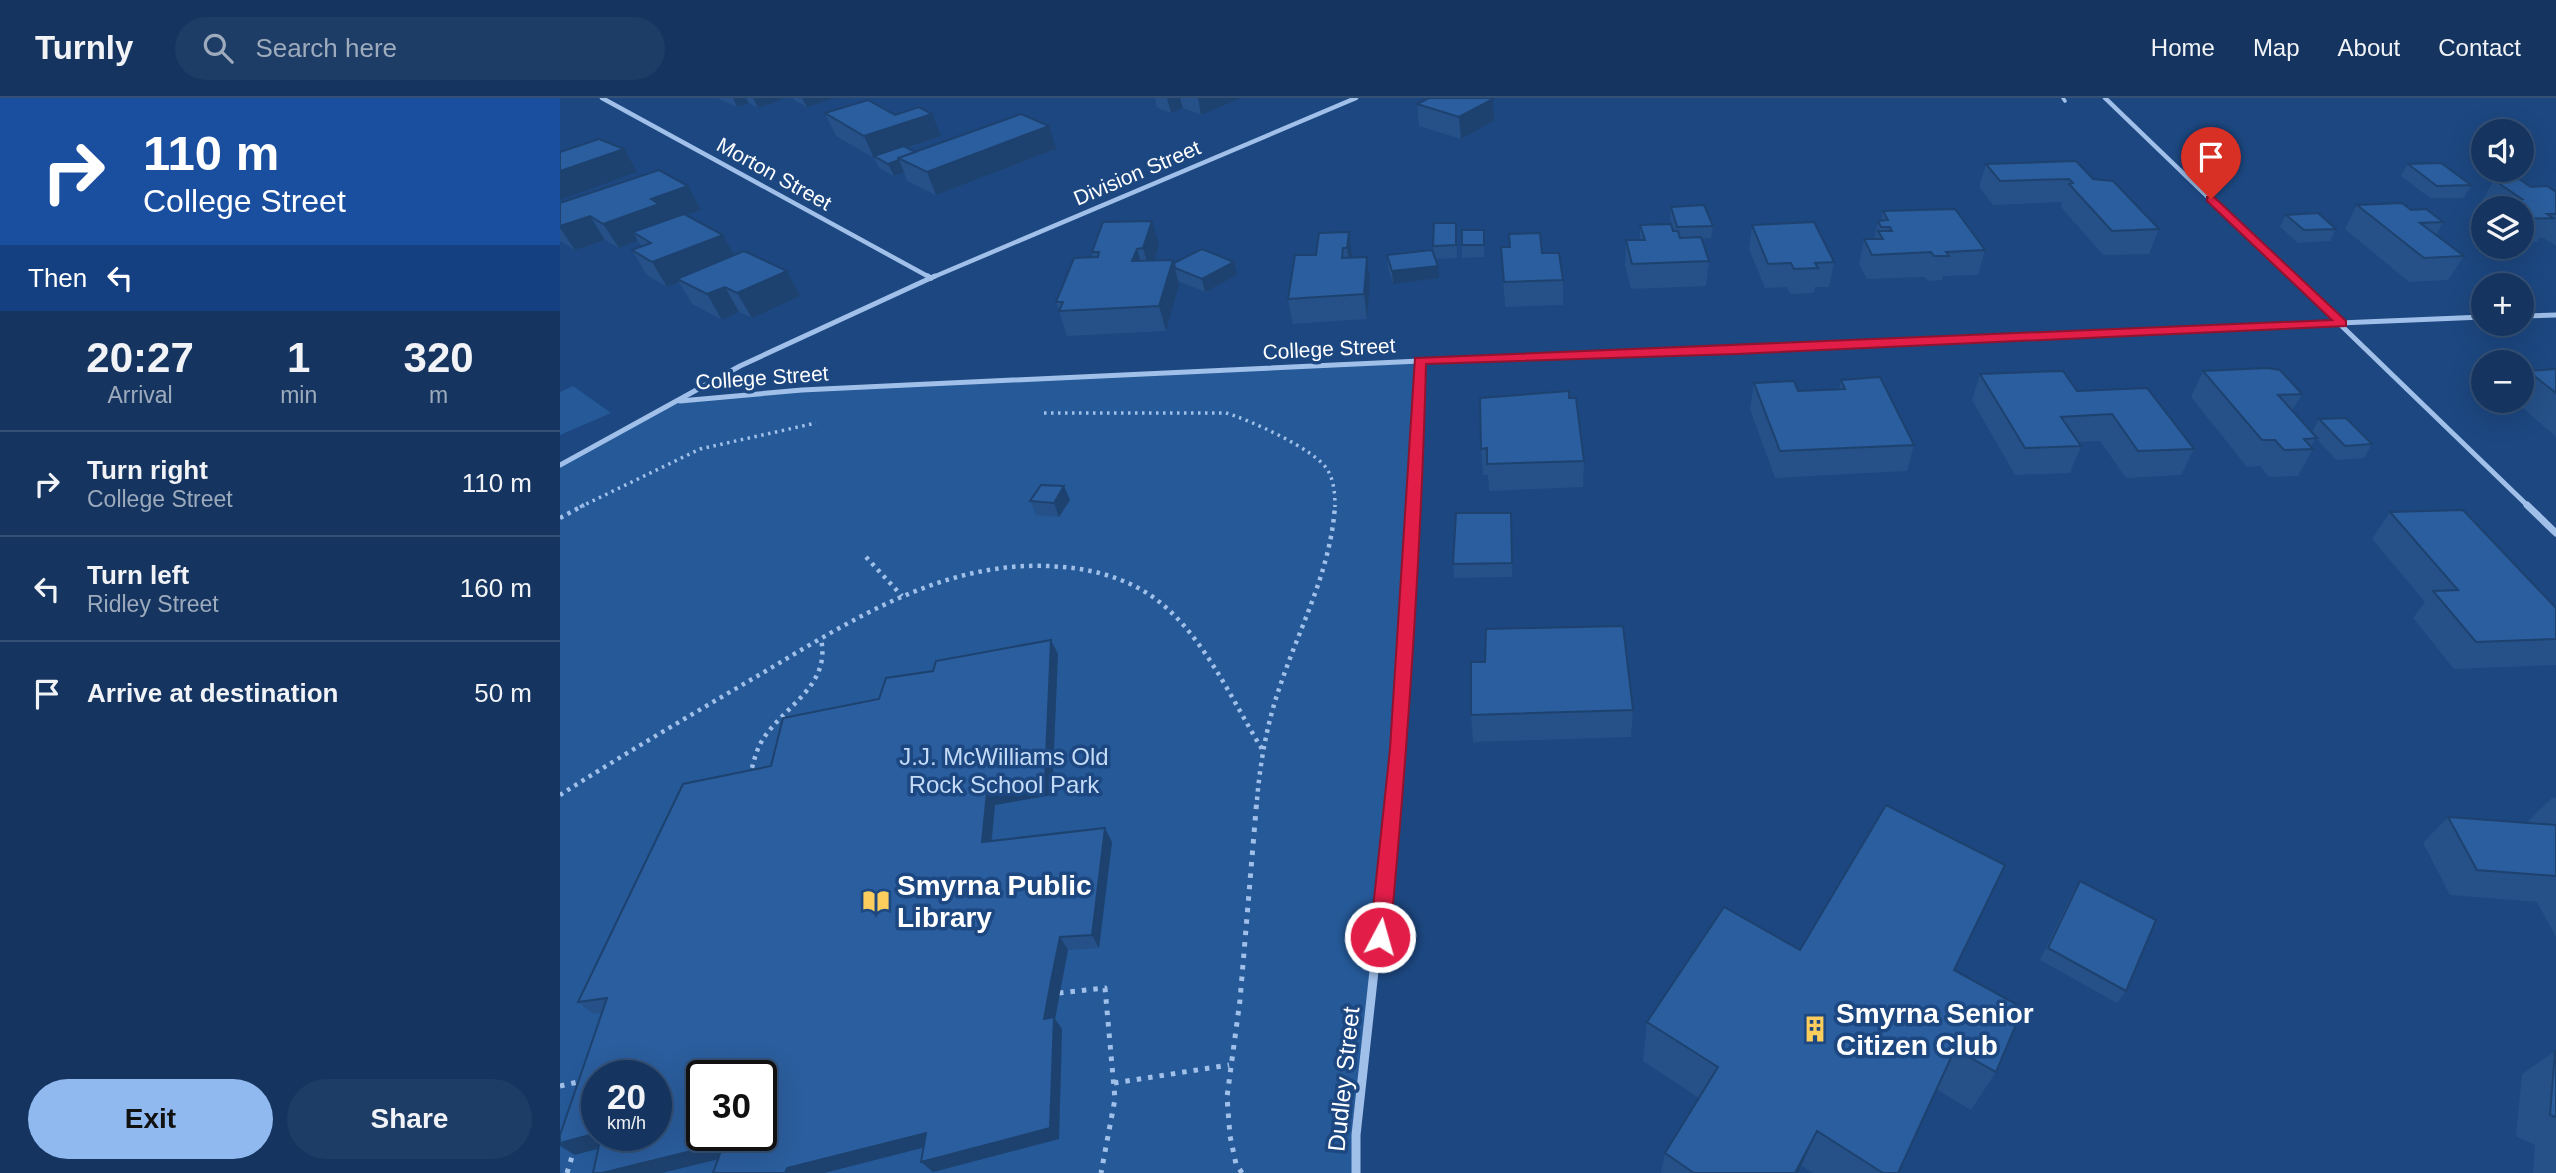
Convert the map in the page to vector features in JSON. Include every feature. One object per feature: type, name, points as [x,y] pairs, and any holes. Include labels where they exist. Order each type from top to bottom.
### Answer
[{"type":"street","name":"Morton Street","points":[[602,98],[931,278]]},
{"type":"street","name":"Division Street","points":[[931,278],[1356,98]]},
{"type":"street","points":[[2105,98],[2342,323],[2556,533]]},
{"type":"street","name":"College Street","points":[[560,465],[740,366],[931,278]]},
{"type":"street","points":[[2534,316],[2556,315]]},
{"type":"street","name":"College Street","points":[[680,401],[802,390],[1420,361],[1751,350],[2471,318]]},
{"type":"street","name":"Dudley Street","points":[[1356,1173],[1356,1135],[1399,749],[1415,502],[1420,361]]},
{"type":"path","points":[[1036,412],[1226,412],[1252,421],[1327,467],[1333,481],[1334,502],[1329,556],[1278,691],[1263,750],[1255,799],[1241,1000],[1229,1065],[1230,1136],[1236,1164],[1242,1173]]},
{"type":"path","points":[[560,518],[664,464],[702,449],[746,436],[822,422]]},
{"type":"path","points":[[866,557],[902,596]]},
{"type":"path","points":[[560,794],[821,639],[902,596],[937,581],[1010,565],[1069,567],[1124,581],[1154,598],[1180,621],[1263,750]]},
{"type":"path","points":[[749,777],[763,739],[801,699],[820,670],[825,649],[821,639]]},
{"type":"path","points":[[737,779],[761,775]]},
{"type":"path","points":[[1059,993],[1105,988],[1109,1058],[1114,1083],[1112,1127],[1101,1173]]},
{"type":"path","points":[[1114,1083],[1229,1065]]},
{"type":"path","points":[[560,1086],[581,1081]]},
{"type":"path","points":[[567,1173],[578,1137]]},
{"type":"green space","name":"J.J. McWilliams Old Rock School Park","points":[[1420,361],[1415,502],[1356,1173],[560,1173],[560,465],[680,401],[742,394]]},
{"type":"green space","points":[[573,386],[611,413],[560,435],[560,392]]},
{"type":"building","points":[[1429,98],[1493,99],[1459,117],[1417,104]]},
{"type":"building","points":[[868,100],[895,115],[919,107],[932,114],[864,136],[825,113]]},
{"type":"building","points":[[1021,114],[1049,126],[927,172],[898,158]]},
{"type":"building","points":[[599,139],[624,149],[560,171],[560,152]]},
{"type":"building","points":[[904,146],[915,152],[888,164],[874,156]]},
{"type":"building","points":[[2076,161],[2093,179],[2113,181],[2159,229],[2112,231],[2069,184],[2073,183],[2069,179],[2000,181],[1986,164]]},
{"type":"building","points":[[2441,163],[2471,185],[2437,186],[2408,164]]},
{"type":"building","points":[[659,170],[688,186],[651,199],[659,204],[603,224],[590,216],[560,226],[560,203]]},
{"type":"building","points":[[2497,182],[2524,182],[2531,187],[2547,186],[2556,192],[2556,214],[2547,214],[2553,218],[2534,219],[2534,196],[2518,196]]},
{"type":"building","points":[[2402,203],[2411,210],[2426,209],[2443,222],[2420,223],[2464,256],[2424,258],[2357,205]]},
{"type":"building","points":[[1704,205],[1713,226],[1677,227],[1671,207]]},
{"type":"building","points":[[1955,209],[1985,250],[1946,252],[1949,256],[1934,256],[1931,252],[1872,255],[1864,239],[1883,239],[1878,231],[1892,231],[1890,227],[1881,227],[1878,221],[1888,220],[1883,211]]},
{"type":"building","points":[[2318,213],[2336,229],[2304,230],[2286,215]]},
{"type":"building","points":[[684,214],[723,235],[652,262],[632,250],[651,243],[633,232]]},
{"type":"building","points":[[1152,221],[1143,248],[1137,249],[1132,261],[1173,260],[1159,306],[1059,311],[1063,302],[1056,302],[1074,258],[1098,257],[1099,252],[1092,252],[1103,222]]},
{"type":"building","points":[[1814,222],[1834,262],[1815,263],[1818,268],[1794,269],[1791,263],[1768,264],[1752,225]]},
{"type":"building","points":[[1434,223],[1456,223],[1456,245],[1433,246]]},
{"type":"building","points":[[1671,224],[1673,231],[1678,231],[1680,238],[1701,237],[1709,261],[1632,264],[1626,240],[1645,240],[1640,225]]},
{"type":"building","points":[[1462,230],[1484,230],[1484,245],[1462,245]]},
{"type":"building","points":[[1349,232],[1347,248],[1343,248],[1342,258],[1367,257],[1364,294],[1288,299],[1295,255],[1316,255],[1319,233]]},
{"type":"building","points":[[1540,233],[1542,253],[1559,253],[1563,280],[1504,282],[1501,247],[1510,247],[1509,234]]},
{"type":"building","points":[[1202,249],[1234,262],[1202,279],[1175,268],[1174,263]]},
{"type":"building","points":[[1432,250],[1438,266],[1392,271],[1387,255]]},
{"type":"building","points":[[744,251],[787,271],[737,293],[725,287],[707,294],[677,279]]},
{"type":"building","points":[[2267,368],[2280,370],[2302,394],[2278,395],[2317,438],[2304,439],[2313,449],[2284,450],[2275,440],[2262,440],[2203,371]]},
{"type":"building","points":[[2556,369],[2556,393],[2534,376],[2534,371]]},
{"type":"building","points":[[2063,371],[2077,391],[2147,388],[2194,449],[2138,451],[2112,414],[2061,417],[2081,446],[2025,448],[1980,374]]},
{"type":"building","points":[[1880,377],[1914,445],[1780,451],[1754,383],[1794,381],[1798,391],[1845,389],[1841,380]]},
{"type":"building","points":[[1569,391],[1569,398],[1576,398],[1584,461],[1487,464],[1487,448],[1481,449],[1480,398]]},
{"type":"building","points":[[2346,418],[2372,444],[2345,446],[2319,419]]},
{"type":"building","points":[[1041,485],[1064,486],[1054,503],[1030,501]]},
{"type":"building","points":[[2463,510],[2556,608],[2556,639],[2476,642],[2433,591],[2458,590],[2390,512]]},
{"type":"building","points":[[1456,513],[1511,513],[1512,563],[1453,564]]},
{"type":"building","points":[[1623,626],[1633,710],[1471,715],[1471,662],[1485,662],[1486,629]]},
{"type":"building","name":"Smyrna Public Library","points":[[1051,640],[1045,781],[987,792],[982,842],[1105,828],[1092,935],[1060,937],[1044,1019],[1054,1017],[1050,1128],[921,1162],[926,1133],[787,1168],[785,1173],[713,1173],[721,1151],[777,1151],[777,1060],[686,1060],[686,1151],[691,1151],[593,1173],[598,1151],[672,1151],[672,1060],[586,1060],[607,998],[578,1002],[683,784],[771,766],[783,718],[879,699],[886,678],[933,671],[936,661]]},
{"type":"building","name":"Smyrna Senior Citizen Club","points":[[1886,805],[2005,865],[1954,970],[2023,1008],[1996,1072],[1955,1049],[1898,1173],[1883,1173],[1817,1131],[1795,1173],[1694,1173],[1665,1153],[1718,1067],[1647,1022],[1724,907],[1800,950]]},
{"type":"building","points":[[2448,817],[2556,825],[2556,876],[2477,870]]},
{"type":"building","points":[[2080,881],[2156,920],[2126,991],[2048,948]]},
{"type":"building","points":[[2556,1052],[2556,1117],[2550,1115]]},
{"type":"building","name":"Smyrna Public Library","points":[[581,1074],[581,1137],[560,1143],[560,1135]]},
{"type":"place","name":"Smyrna Public Library","points":[[876,901]]},
{"type":"place","name":"Smyrna Senior Citizen Club","points":[[1815,1029]]},
{"type":"route","points":[[1380,937],[1399,749],[1415,502],[1420,361],[2342,323],[2211,199]]}]
